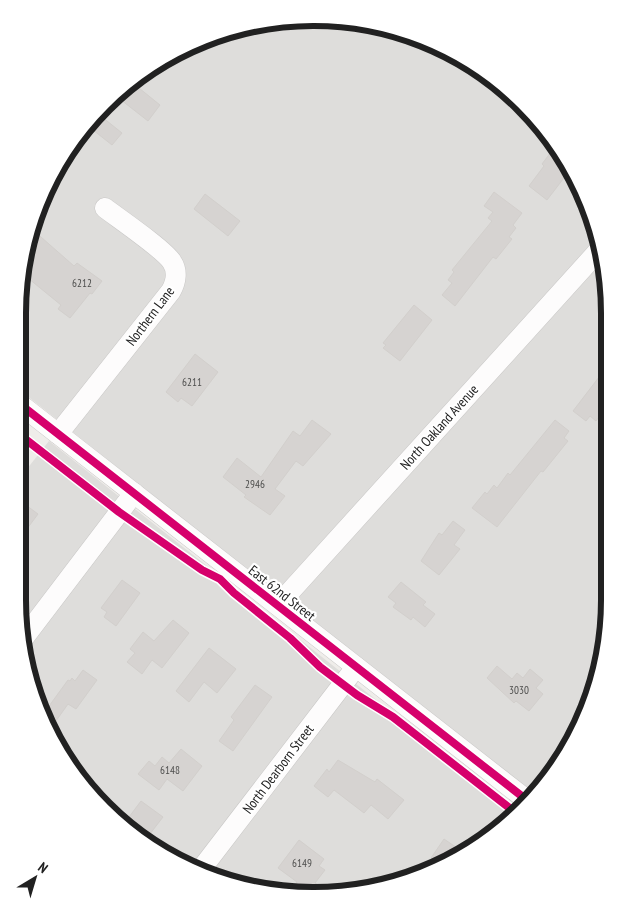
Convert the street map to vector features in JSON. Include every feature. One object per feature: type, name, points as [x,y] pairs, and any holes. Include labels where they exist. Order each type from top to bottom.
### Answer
[{"type":"street","name":"Northern Lane","points":[[58,434],[171,291],[175,281],[176,274],[170,259],[105,208]]},
{"type":"street","name":"North Oakland Avenue","points":[[278,605],[595,255]]},
{"type":"street","name":"East 62nd Street","points":[[26,409],[522,797]]},
{"type":"street","points":[[28,631],[134,493]]},
{"type":"street","name":"North Dearborn Street","points":[[204,865],[356,666]]},
{"type":"shaded area","points":[[314,26],[351,29],[406,41],[457,65],[488,86],[517,110],[552,154],[571,186],[586,221],[591,239],[600,295],[600,618],[591,674],[579,709],[571,727],[552,759],[527,791],[26,395],[26,314],[29,276],[41,221],[56,186],[75,154],[110,110],[154,75],[186,56],[221,41],[239,36],[295,27]]},
{"type":"shaded area","points":[[49,441],[512,807],[473,838],[441,857],[423,865],[388,877],[332,886],[295,886],[239,877],[221,872],[186,857],[154,838],[110,803],[86,774],[56,727],[41,692],[32,656],[27,618],[26,470]]},
{"type":"building","points":[[138,87],[160,105],[148,121],[121,100]]},
{"type":"building","points":[[103,118],[122,133],[112,145],[93,130]]},
{"type":"building","points":[[551,152],[565,176],[547,200],[529,186],[544,166],[542,164]]},
{"type":"building","points":[[494,192],[522,213],[513,225],[516,228],[509,237],[512,239],[496,259],[493,257],[455,306],[442,295],[452,283],[448,280],[454,272],[452,270],[492,221],[488,218],[493,212],[484,206]]},
{"type":"building","points":[[205,194],[240,221],[228,236],[194,209]]},
{"type":"building","points":[[37,234],[74,266],[77,263],[102,281],[70,318],[58,309],[61,305],[29,279]]},
{"type":"building","points":[[414,305],[432,320],[400,361],[383,348],[386,345],[383,343]]},
{"type":"building","points":[[195,354],[218,372],[192,406],[181,398],[178,402],[166,392]]},
{"type":"building","points":[[601,375],[601,414],[596,421],[590,416],[586,421],[573,411]]},
{"type":"building","points":[[312,420],[331,434],[303,466],[296,461],[275,489],[285,496],[270,515],[244,497],[246,495],[223,477],[237,458],[261,477],[293,431],[300,436]]},
{"type":"building","points":[[555,420],[569,431],[564,438],[568,441],[543,472],[541,471],[497,527],[472,508],[485,492],[487,494],[494,485],[497,488],[508,473],[510,475]]},
{"type":"building","points":[[26,505],[38,514],[26,530]]},
{"type":"building","points":[[453,521],[465,530],[454,545],[460,549],[439,575],[421,561],[439,533],[442,535]]},
{"type":"building","points":[[122,580],[140,593],[116,626],[104,617],[107,612],[101,608]]},
{"type":"building","points":[[401,582],[426,602],[423,605],[435,614],[425,627],[413,617],[411,620],[393,607],[396,603],[388,597]]},
{"type":"building","points":[[173,620],[189,633],[162,668],[152,660],[142,674],[127,662],[135,653],[130,649],[143,632],[154,641]]},
{"type":"building","points":[[209,648],[236,669],[217,693],[204,682],[189,702],[176,691]]},
{"type":"building","points":[[497,666],[512,679],[517,673],[523,678],[530,669],[543,680],[536,688],[543,694],[529,711],[516,701],[514,703],[487,678]]},
{"type":"building","points":[[83,670],[97,680],[76,709],[68,704],[54,723],[48,708],[68,680],[70,681],[72,678],[75,681]]},
{"type":"building","points":[[255,685],[272,697],[233,751],[219,741],[234,720],[231,717]]},
{"type":"building","points":[[181,749],[202,766],[183,791],[167,779],[159,790],[138,774],[149,761],[155,766],[162,757],[169,763]]},
{"type":"building","points":[[338,760],[375,782],[377,779],[404,800],[388,819],[371,805],[364,813],[334,790],[328,797],[314,786],[327,769],[329,772]]},
{"type":"building","points":[[141,801],[163,817],[149,835],[128,818]]},
{"type":"building","points":[[444,839],[457,848],[434,860],[431,858]]},
{"type":"building","points":[[299,840],[324,859],[319,866],[325,870],[315,883],[320,887],[314,887],[294,886],[297,882],[278,868]]},
{"type":"cycle path","points":[[26,409],[522,797]]},
{"type":"cycle path","points":[[26,440],[119,512],[202,570],[220,579],[234,593],[290,638],[320,667],[357,695],[393,717],[510,809]]}]
